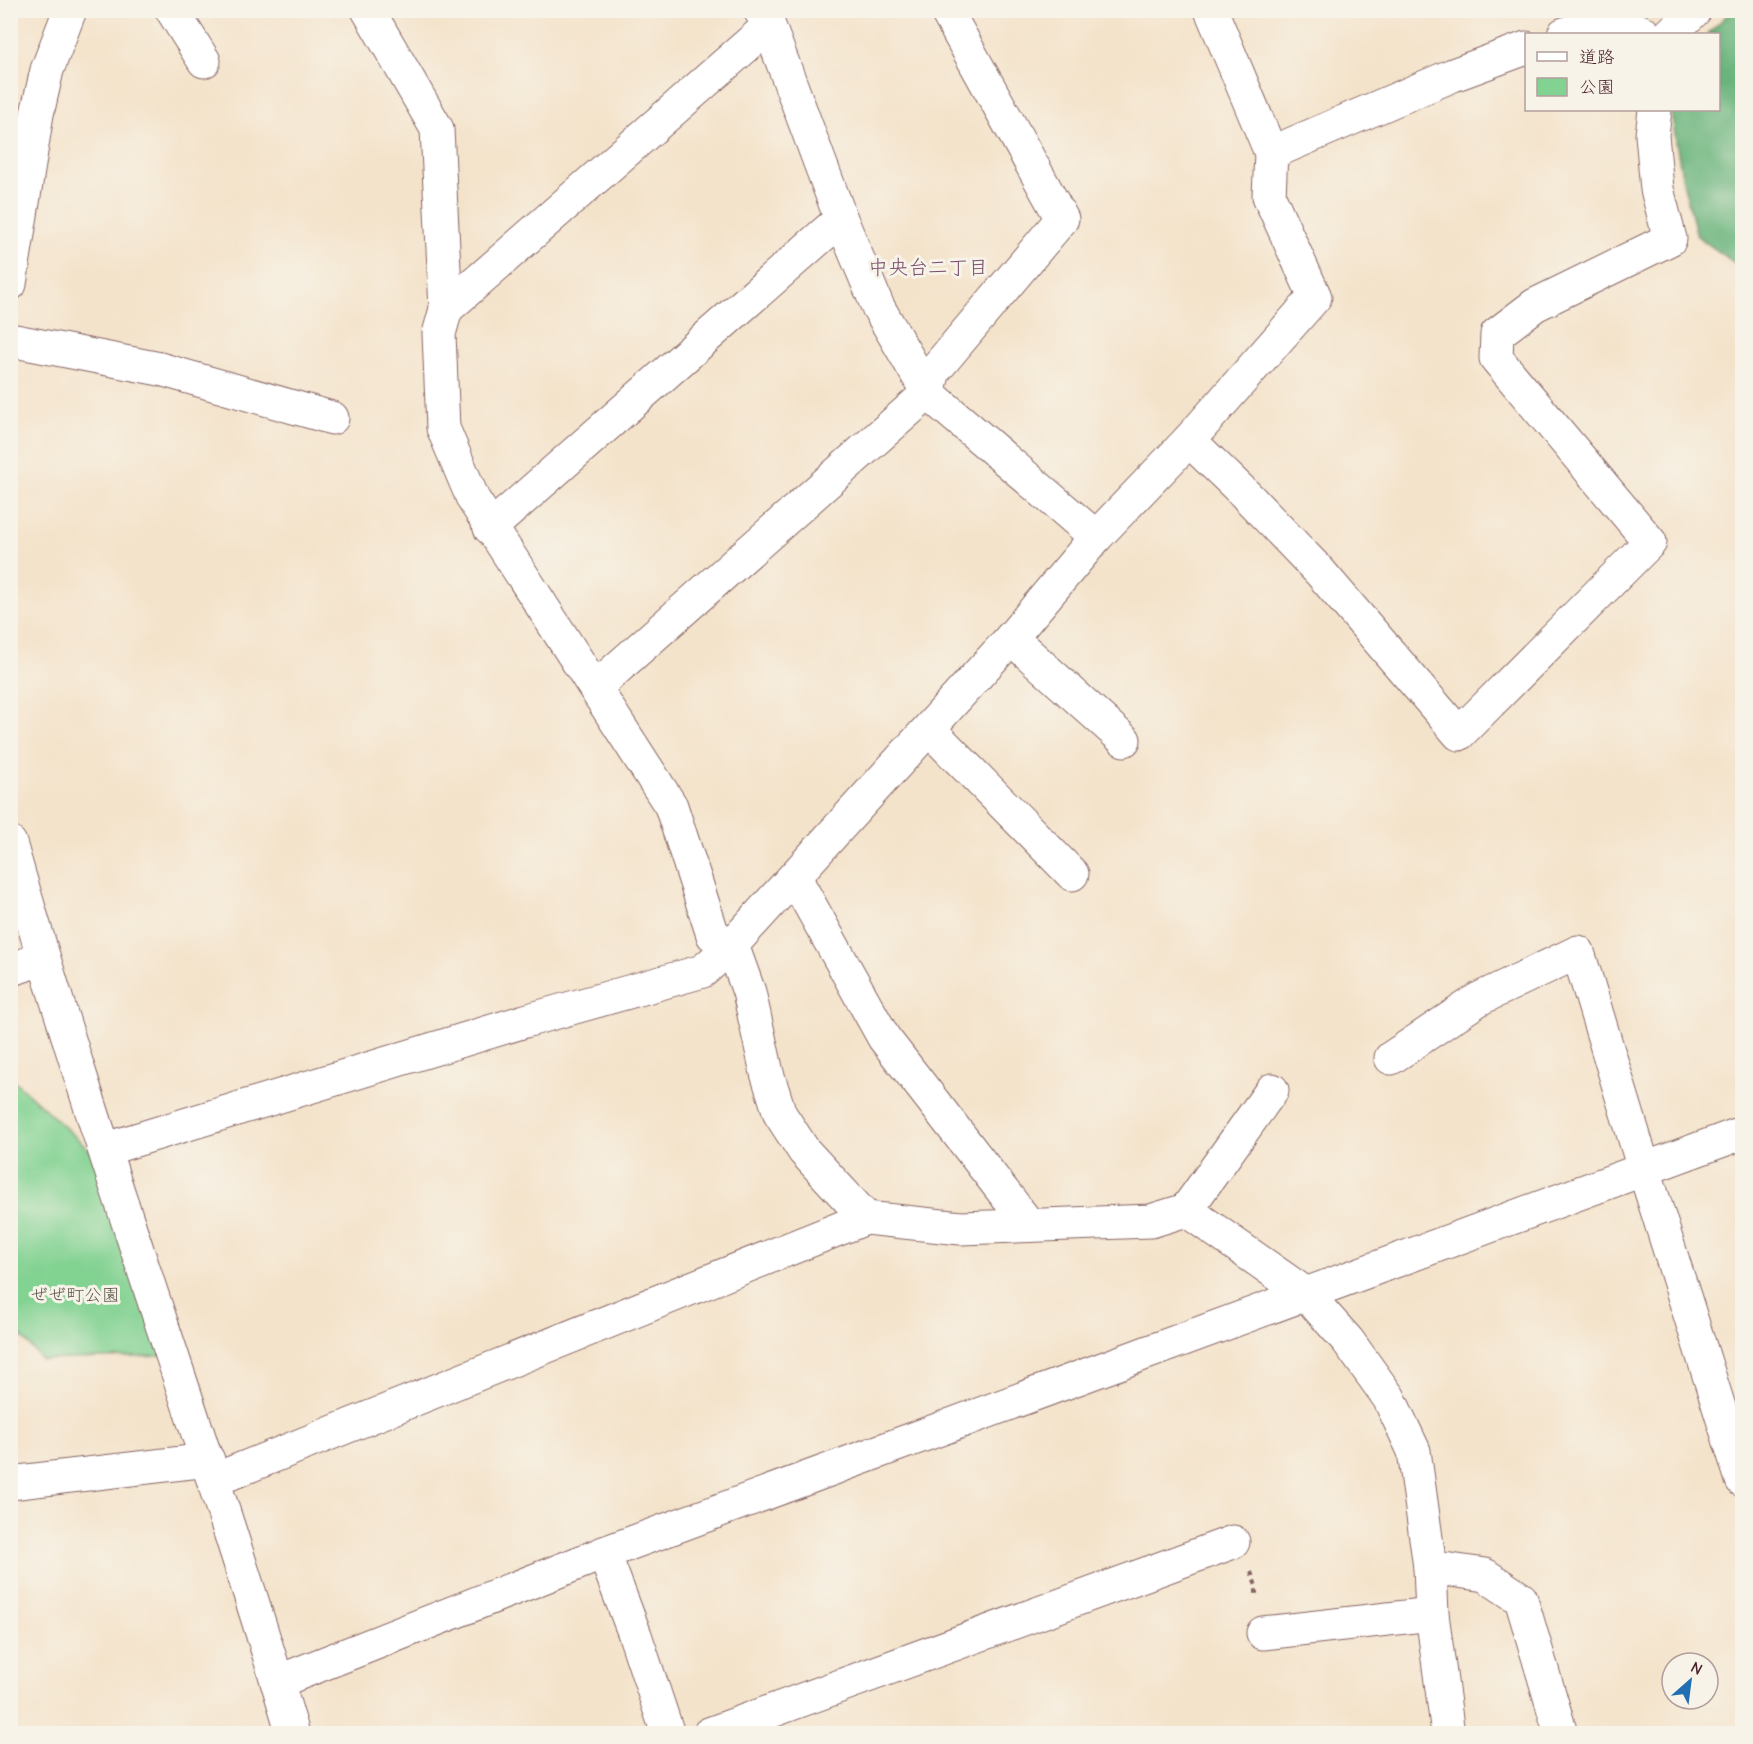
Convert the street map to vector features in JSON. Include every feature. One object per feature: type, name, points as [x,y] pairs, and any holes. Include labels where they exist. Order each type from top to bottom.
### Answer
[{"type":"street","points":[[10,284],[37,114],[47,70],[70,10]]},
{"type":"street","points":[[172,10],[204,61]]},
{"type":"street","points":[[368,10],[437,129],[446,309],[439,334],[443,428],[473,499],[490,528],[596,687],[671,806],[713,935],[732,945],[749,993],[767,1073],[780,1114],[804,1151],[866,1218]]},
{"type":"street","points":[[596,687],[928,393],[934,370],[1062,219],[946,10]]},
{"type":"street","points":[[106,1149],[525,1021],[703,971],[732,945],[1011,638],[1095,537],[1189,440],[1315,297],[1269,196],[1271,153],[1211,10]]},
{"type":"street","points":[[1671,33],[1695,10]]},
{"type":"street","points":[[1566,33],[1613,14],[1644,33]]},
{"type":"street","points":[[446,309],[764,18],[841,219],[878,307],[928,393],[1095,537]]},
{"type":"street","points":[[1271,153],[1453,75],[1525,49]]},
{"type":"street","points":[[1189,440],[1320,572],[1459,734],[1650,542],[1496,358],[1497,334],[1535,305],[1670,239],[1657,189],[1652,135],[1655,111]]},
{"type":"street","points":[[490,528],[841,219]]},
{"type":"street","points":[[10,340],[160,369],[332,418]]},
{"type":"street","points":[[1011,638],[1124,740]]},
{"type":"street","points":[[928,729],[1072,874]]},
{"type":"street","points":[[10,843],[43,958],[211,1470],[293,1734]]},
{"type":"street","points":[[795,878],[884,1038],[1029,1225]]},
{"type":"street","points":[[1391,1059],[1479,999],[1578,952],[1644,1169],[1743,1479]]},
{"type":"street","points":[[10,969],[43,958]]},
{"type":"street","points":[[10,1483],[211,1470],[866,1218],[961,1228],[1151,1221],[1186,1209],[1272,1090]]},
{"type":"street","points":[[277,1682],[604,1553],[1743,1133]]},
{"type":"street","points":[[1186,1209],[1306,1294],[1348,1341],[1389,1398],[1414,1451],[1430,1567],[1432,1614],[1448,1734]]},
{"type":"street","points":[[709,1734],[1233,1542]]},
{"type":"street","points":[[604,1553],[668,1734]]},
{"type":"street","points":[[1430,1567],[1485,1575],[1521,1599],[1561,1734]]},
{"type":"street","points":[[1263,1633],[1432,1614]]},
{"type":"path","points":[[1233,1542],[1246,1561],[1256,1586],[1257,1609],[1263,1633]]},
{"type":"green space","points":[[1731,11],[1742,11],[1742,266],[1697,236],[1683,182],[1671,112],[1720,111],[1720,33],[1709,33]]},
{"type":"green space","name":"ぜぜ町公園","points":[[10,1077],[94,1154],[163,1356],[42,1360],[11,1324]]},
{"type":"district","name":"中央台二丁目","points":[[928,267]]}]
